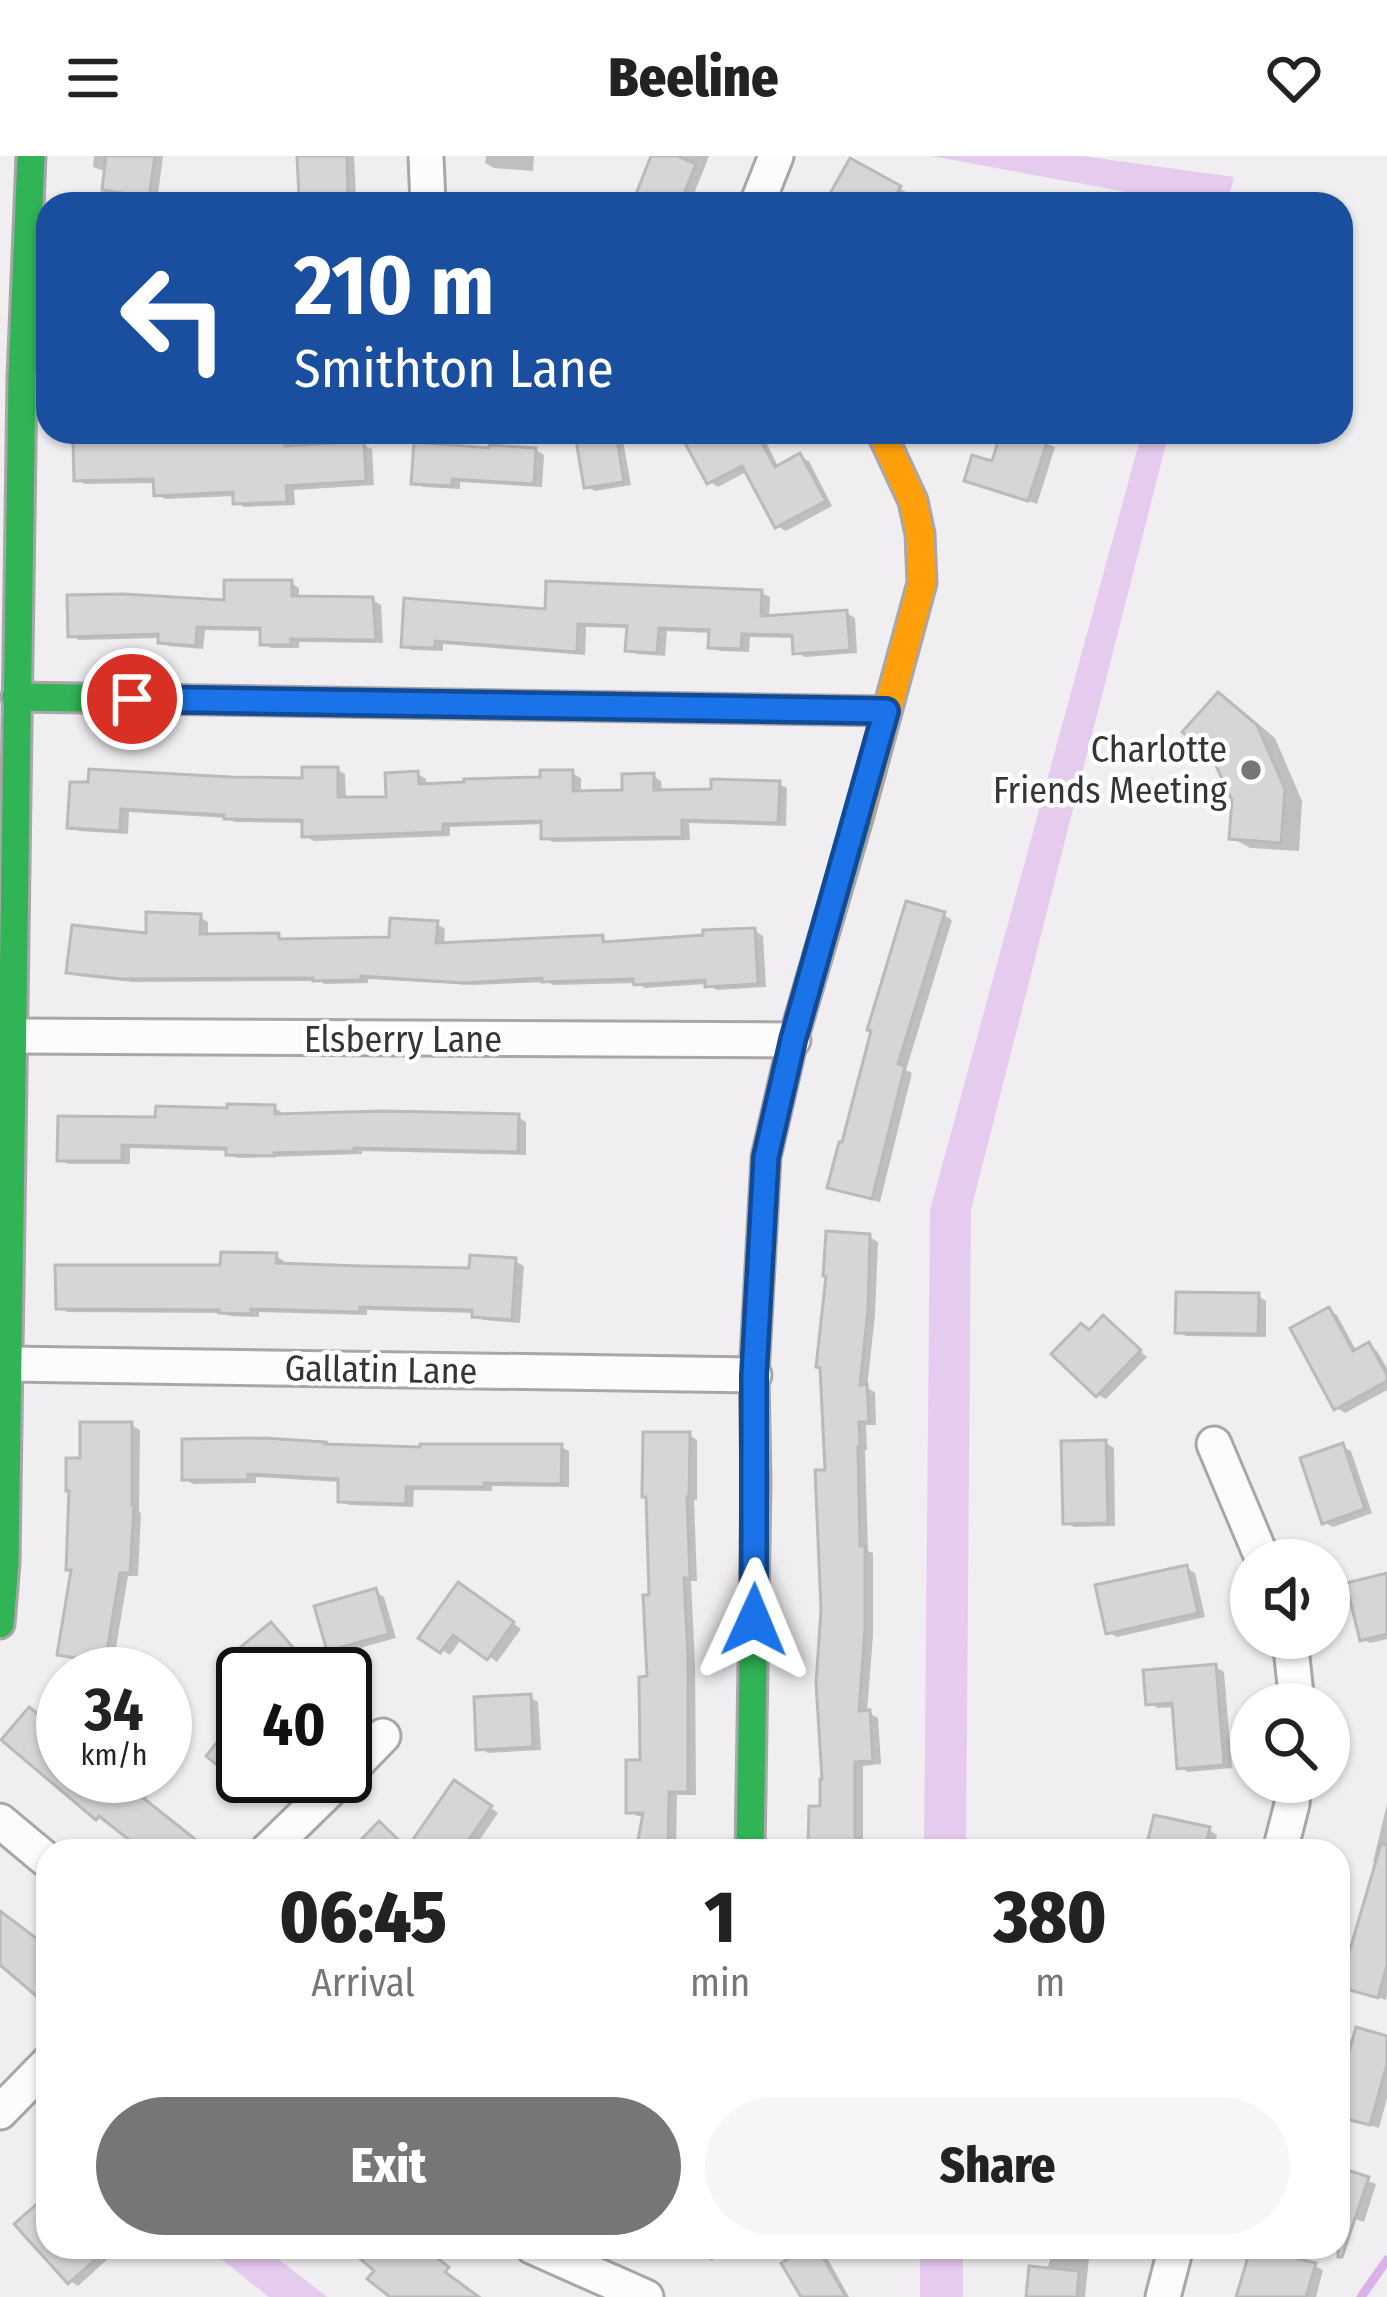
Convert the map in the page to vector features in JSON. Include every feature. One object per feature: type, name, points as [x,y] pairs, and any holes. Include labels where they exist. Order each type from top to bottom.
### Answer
[{"type":"street","points":[[0,1624],[5,1563],[16,697],[35,378],[31,156]]},
{"type":"street","points":[[426,156],[428,192]]},
{"type":"street","points":[[762,192],[776,156]]},
{"type":"street","points":[[750,1839],[754,1375],[766,1157],[793,1040],[922,583],[913,501],[887,444]]},
{"type":"street","points":[[16,697],[886,711]]},
{"type":"street","name":"Elsberry Lane","points":[[12,1036],[793,1040]]},
{"type":"street","name":"Gallatin Lane","points":[[8,1364],[754,1375]]},
{"type":"street","points":[[1214,1444],[1254,1539]]},
{"type":"street","points":[[372,1747],[383,1736]]},
{"type":"street","points":[[279,1839],[316,1803]]},
{"type":"street","points":[[1283,1839],[1292,1803]]},
{"type":"street","points":[[0,1821],[36,1851]]},
{"type":"street","points":[[0,2112],[36,2075]]},
{"type":"street","points":[[568,2259],[646,2297]]},
{"type":"street","points":[[1163,2297],[1173,2259]]},
{"type":"shaded area","points":[[931,156],[1082,156],[1234,177],[1230,192],[1127,192]]},
{"type":"shaded area","points":[[1139,444],[1166,444],[971,1210],[966,1839],[924,1839],[930,1210]]},
{"type":"shaded area","points":[[221,2259],[278,2259],[327,2297],[269,2297]]},
{"type":"shaded area","points":[[920,2259],[963,2259],[963,2297],[920,2297]]},
{"type":"building","points":[[106,156],[155,156],[150,192],[102,190]]},
{"type":"building","points":[[297,156],[347,156],[348,192],[299,192]]},
{"type":"building","points":[[651,156],[677,156],[696,164],[685,192],[637,192]]},
{"type":"building","points":[[850,158],[901,186],[898,192],[831,192]]},
{"type":"building","points":[[73,444],[364,444],[366,481],[286,486],[287,502],[233,504],[233,492],[154,496],[153,479],[74,481]]},
{"type":"building","points":[[414,444],[536,448],[534,484],[452,479],[452,486],[411,484]]},
{"type":"building","points":[[577,444],[618,444],[624,482],[584,488]]},
{"type":"building","points":[[685,444],[763,444],[775,467],[800,453],[826,501],[775,528],[742,466],[707,484]]},
{"type":"building","points":[[997,444],[1046,444],[1028,501],[964,481],[972,455],[992,461]]},
{"type":"building","points":[[224,580],[292,580],[292,596],[373,597],[376,640],[291,639],[291,645],[260,645],[260,628],[197,627],[196,646],[158,643],[158,634],[68,637],[67,595],[224,600]]},
{"type":"building","points":[[546,581],[762,590],[761,616],[847,610],[850,650],[793,654],[792,635],[742,634],[741,649],[708,648],[709,630],[659,628],[657,653],[625,651],[627,626],[578,624],[577,652],[435,641],[435,648],[401,647],[404,598],[545,609]]},
{"type":"building","name":"Charlotte Friends Meeting","points":[[1218,692],[1257,725],[1285,789],[1281,843],[1229,839],[1232,800],[1211,755],[1182,732]]},
{"type":"building","points":[[302,767],[338,767],[338,797],[386,797],[385,773],[418,771],[419,784],[540,777],[540,770],[573,770],[573,791],[622,790],[622,774],[654,773],[654,790],[711,789],[711,779],[780,781],[778,823],[682,820],[682,837],[541,839],[541,821],[443,824],[443,832],[302,837],[302,820],[224,819],[224,815],[121,809],[120,831],[67,828],[70,782],[88,782],[89,769],[302,778]]},
{"type":"building","points":[[906,901],[945,912],[898,1064],[905,1066],[872,1199],[827,1188]]},
{"type":"building","points":[[146,912],[201,914],[200,934],[279,933],[279,939],[389,937],[390,918],[438,921],[436,943],[603,935],[603,942],[755,928],[758,984],[705,987],[705,980],[634,985],[633,979],[542,982],[542,978],[464,983],[361,976],[361,980],[313,981],[122,979],[66,973],[72,925],[146,933]]},
{"type":"building","points":[[227,1104],[275,1105],[275,1114],[519,1114],[518,1152],[354,1148],[274,1156],[226,1155],[226,1148],[122,1145],[122,1161],[57,1161],[58,1116],[155,1117],[156,1106],[227,1108]]},
{"type":"building","points":[[826,1231],[870,1234],[860,1385],[867,1384],[869,1422],[859,1422],[858,1447],[860,1546],[865,1546],[859,1711],[870,1710],[873,1761],[855,1762],[855,1839],[808,1839],[809,1806],[820,1806],[822,1779],[816,1683],[821,1610],[815,1470],[825,1470],[820,1368],[816,1367]]},
{"type":"building","points":[[221,1252],[277,1253],[276,1263],[361,1266],[469,1268],[470,1255],[516,1258],[512,1320],[472,1317],[472,1310],[360,1307],[359,1312],[251,1309],[251,1314],[56,1309],[55,1265],[220,1265]]},
{"type":"building","points":[[1176,1292],[1259,1293],[1258,1334],[1175,1333]]},
{"type":"building","points":[[1329,1307],[1353,1351],[1369,1342],[1387,1375],[1387,1381],[1334,1410],[1290,1328]]},
{"type":"building","points":[[1103,1315],[1141,1350],[1096,1397],[1051,1354],[1081,1323],[1089,1330]]},
{"type":"building","points":[[80,1422],[132,1422],[130,1573],[120,1573],[108,1647],[58,1647],[71,1570],[66,1570],[66,1458],[80,1458]]},
{"type":"building","points":[[643,1432],[690,1432],[690,1578],[684,1578],[688,1792],[669,1792],[668,1839],[638,1839],[643,1813],[626,1813],[626,1760],[640,1760],[639,1677],[647,1676],[643,1595],[649,1595],[646,1497],[642,1497]]},
{"type":"building","points":[[265,1438],[420,1447],[562,1444],[561,1484],[406,1487],[406,1504],[338,1502],[338,1479],[248,1474],[248,1480],[182,1480],[182,1439]]},
{"type":"building","points":[[1106,1440],[1108,1523],[1063,1524],[1061,1441]]},
{"type":"building","points":[[1343,1443],[1365,1509],[1322,1524],[1300,1458]]},
{"type":"building","points":[[1187,1565],[1198,1613],[1106,1634],[1095,1585]]},
{"type":"building","points":[[1387,1573],[1387,1634],[1360,1641],[1350,1582]]},
{"type":"building","points":[[458,1582],[514,1622],[487,1660],[453,1635],[440,1653],[418,1638]]},
{"type":"building","points":[[376,1588],[389,1634],[326,1647],[314,1606]]},
{"type":"building","points":[[271,1622],[292,1647],[241,1647]]},
{"type":"building","points":[[1216,1664],[1224,1765],[1177,1769],[1172,1703],[1146,1705],[1143,1670]]},
{"type":"building","points":[[531,1694],[533,1747],[476,1750],[474,1697]]},
{"type":"building","points":[[29,1707],[36,1713],[36,1769],[1,1740]]},
{"type":"building","points":[[216,1744],[216,1764],[206,1756]]},
{"type":"building","points":[[454,1780],[492,1806],[469,1839],[413,1839]]},
{"type":"building","points":[[76,1803],[150,1803],[195,1839],[128,1839],[99,1816],[96,1820]]},
{"type":"building","points":[[1154,1815],[1210,1827],[1207,1839],[1148,1839]]},
{"type":"building","points":[[379,1821],[398,1839],[362,1839]]},
{"type":"building","points":[[1381,1844],[1387,1845],[1387,1965],[1378,1998],[1350,1990],[1350,1950]]},
{"type":"building","points":[[0,1911],[36,1938],[36,1996],[0,1965]]},
{"type":"building","points":[[1356,2027],[1387,2036],[1387,2064],[1370,2125],[1350,2120],[1350,2048]]},
{"type":"building","points":[[1350,2171],[1369,2177],[1350,2233]]},
{"type":"building","points":[[36,2205],[36,2248],[14,2224]]},
{"type":"building","points":[[46,2259],[96,2259],[68,2284]]},
{"type":"building","points":[[360,2259],[439,2259],[449,2267],[445,2272],[479,2297],[390,2297],[367,2279],[374,2271]]},
{"type":"building","points":[[824,2259],[846,2297],[801,2297],[781,2263]]},
{"type":"building","points":[[1247,2259],[1316,2263],[1306,2297],[1236,2297]]},
{"type":"building","points":[[1029,2266],[1079,2271],[1077,2297],[1026,2297]]},
{"type":"waterway","points":[[1361,2297],[1387,2260]]},
{"type":"traffic: fast","points":[[0,1624],[5,1563],[22,378],[31,156]]},
{"type":"traffic: fast","points":[[16,697],[886,711]]},
{"type":"traffic: fast","points":[[750,1839],[754,1375],[766,1157],[793,1040],[859,815]]},
{"type":"traffic: slow","points":[[859,815],[922,583],[913,501],[887,444]]},
{"type":"place","name":"Charlotte Friends Meeting","points":[[1251,770]]},
{"type":"route","points":[[132,699],[886,711],[793,1040],[766,1157],[754,1375],[754,1620]]}]
